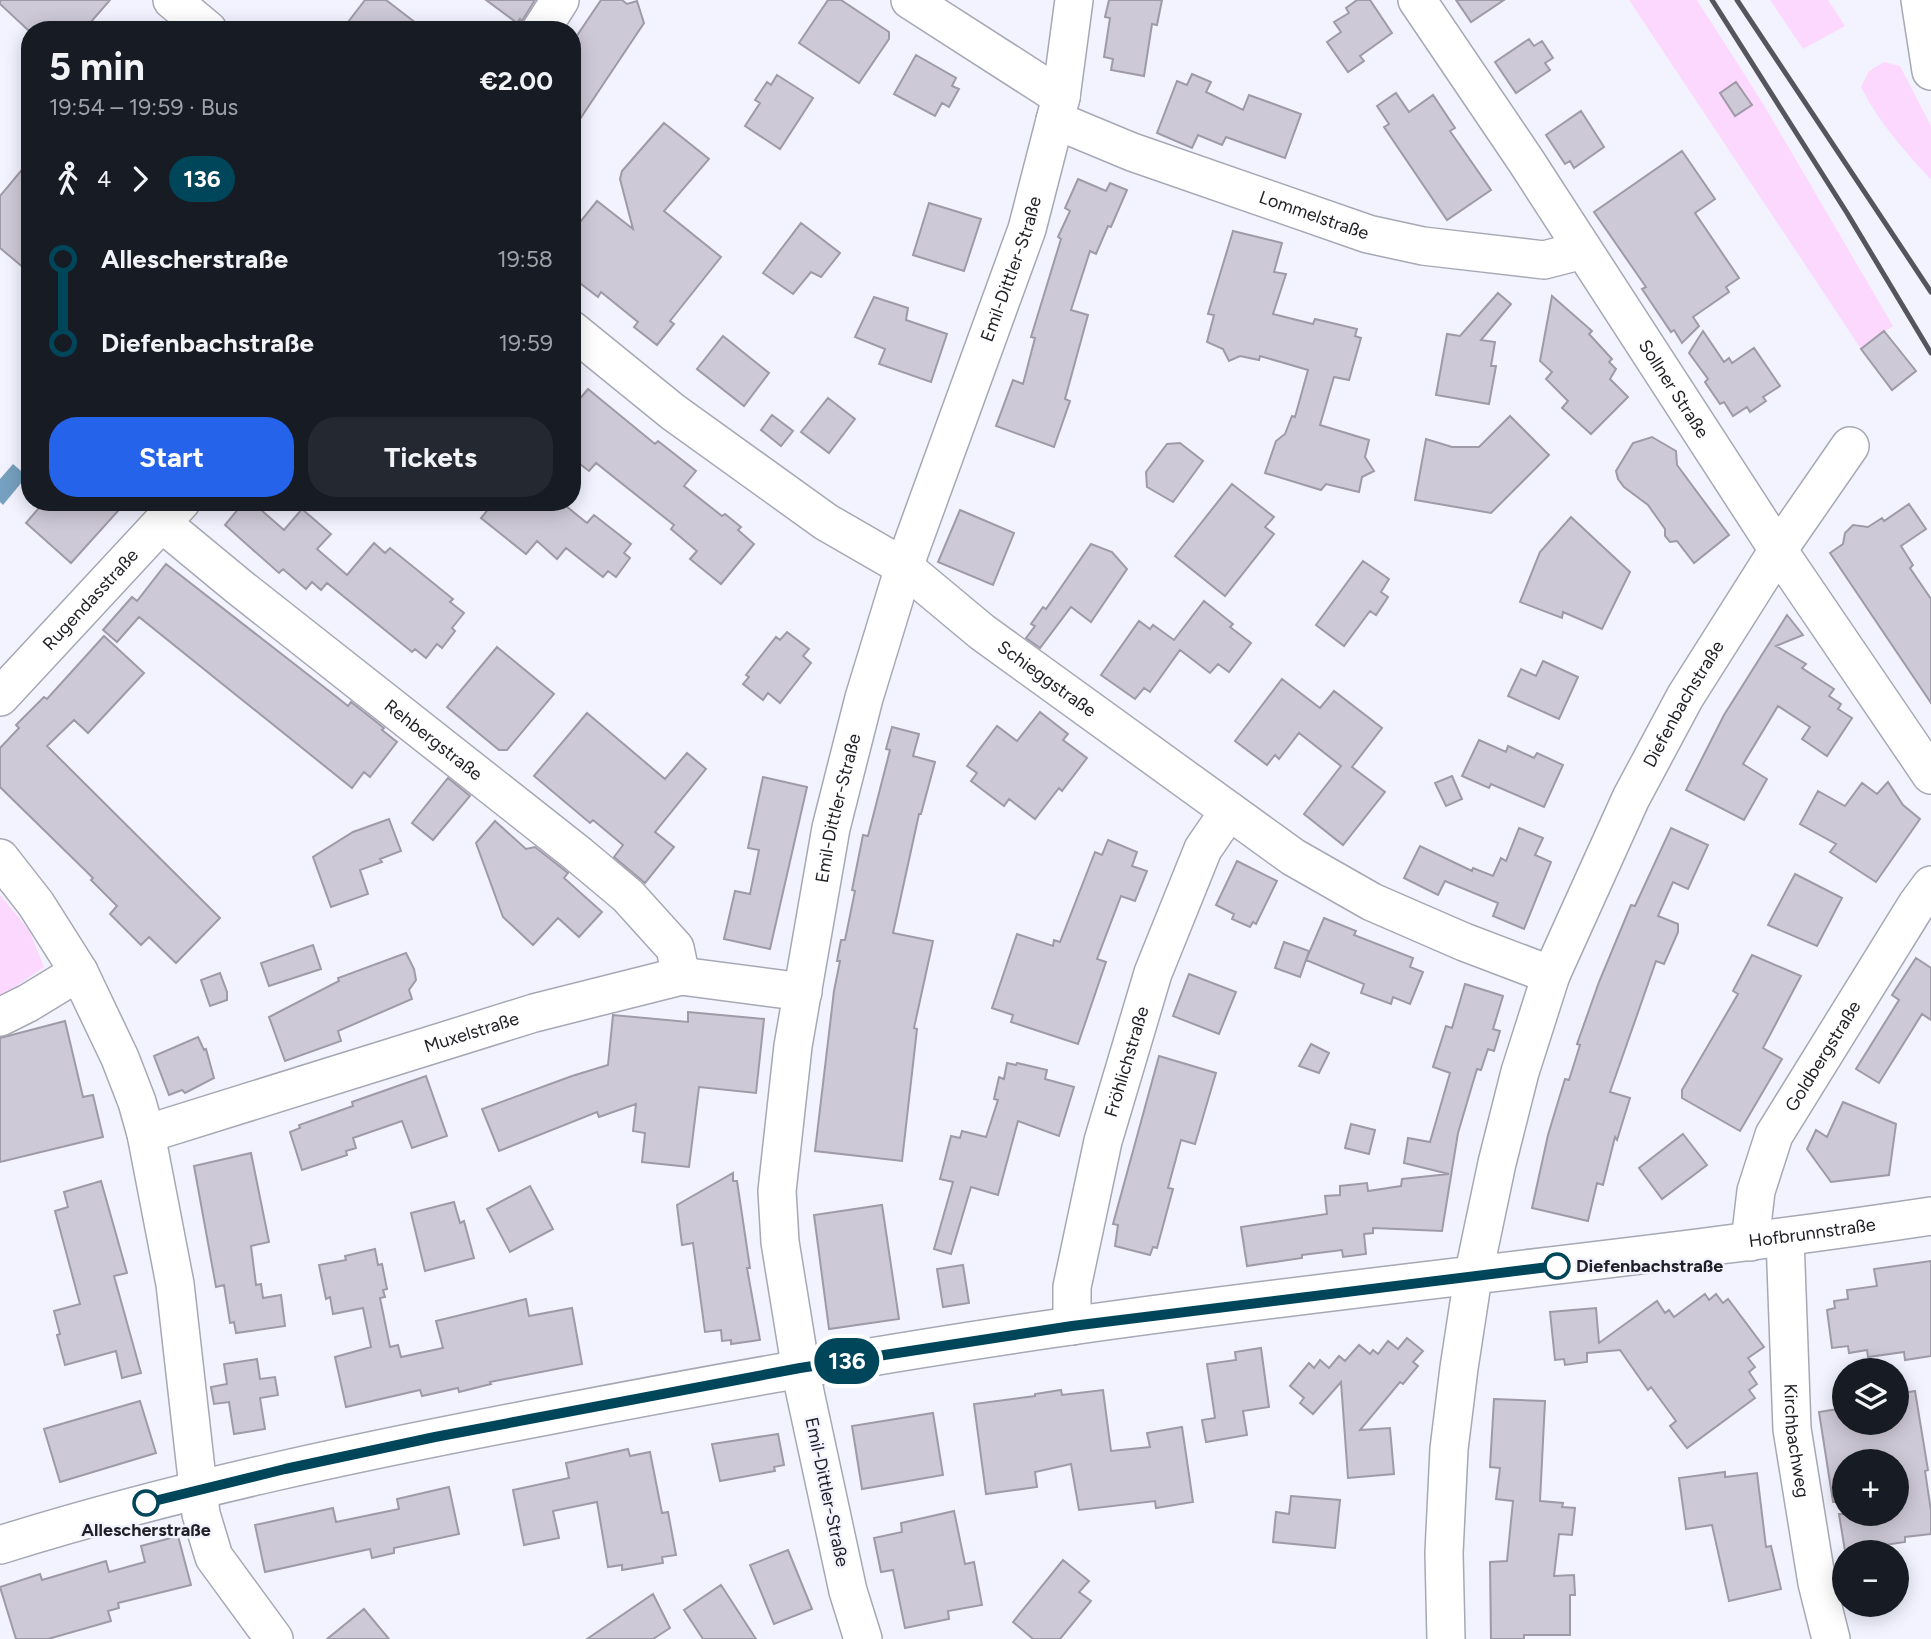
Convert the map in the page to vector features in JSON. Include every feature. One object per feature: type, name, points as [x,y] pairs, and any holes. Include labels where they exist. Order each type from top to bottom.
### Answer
[{"type":"street","points":[[172,0],[197,21]]},
{"type":"street","points":[[547,21],[560,0]]},
{"type":"street","name":"Lommelstraße","points":[[910,0],[1058,108],[1132,152],[1368,234],[1423,246],[1544,260],[1583,250]]},
{"type":"street","name":"Emil-Dittler-Straße","points":[[863,1639],[848,1591],[800,1368],[780,1242],[777,1191],[793,1046],[831,828],[864,698],[904,567],[1027,229],[1058,108],[1074,0]]},
{"type":"street","name":"Sollner Straße","points":[[1417,0],[1526,161],[1777,550],[1931,775]]},
{"type":"street","points":[[1920,0],[1931,71]]},
{"type":"street","name":"Schieggstraße","points":[[581,337],[673,412],[826,522],[904,567],[982,632],[1293,857],[1371,902],[1464,942],[1551,975]]},
{"type":"street","name":"Diefenbachstraße","points":[[1446,1639],[1444,1553],[1449,1449],[1473,1277],[1520,1072],[1551,975],[1631,798],[1685,697],[1777,550],[1850,446]]},
{"type":"street","name":"Rugendasstraße","points":[[0,697],[172,513]]},
{"type":"street","name":"Rehbergstraße","points":[[172,513],[628,896],[675,948],[681,976]]},
{"type":"street","name":"Fröhlichstraße","points":[[1072,1326],[1072,1287],[1103,1141],[1153,973],[1203,849],[1229,811]]},
{"type":"street","points":[[0,858],[36,904],[79,972],[120,1058],[146,1134],[175,1284],[201,1514],[214,1556],[274,1639]]},
{"type":"street","name":"Goldbergstraße","points":[[1750,1242],[1756,1191],[1774,1135],[1931,885]]},
{"type":"street","points":[[0,1017],[79,972]]},
{"type":"street","name":"Muxelstraße","points":[[146,1134],[534,1013],[681,976],[803,992]]},
{"type":"street","name":"Hofbrunnstraße","points":[[0,1545],[197,1489],[460,1432],[800,1368],[1072,1326],[1785,1238],[1931,1216]]},
{"type":"street","name":"Kirchbachweg","points":[[1785,1238],[1792,1429],[1817,1583],[1831,1639]]},
{"type":"shaded area","points":[[1629,0],[1697,0],[1762,102],[1893,326],[1861,349]]},
{"type":"shaded area","points":[[1770,0],[1828,0],[1845,26],[1803,49]]},
{"type":"shaded area","points":[[1884,62],[1900,66],[1931,126],[1931,180],[1884,124],[1861,87],[1869,71]]},
{"type":"shaded area","points":[[0,895],[29,930],[44,967],[0,997]]},
{"type":"water","points":[[13,464],[21,471],[21,483],[3,505],[0,502],[0,479]]},
{"type":"building","points":[[0,0],[110,0],[92,21],[21,21],[21,24],[0,4]]},
{"type":"building","points":[[365,0],[386,0],[413,21],[349,21]]},
{"type":"building","points":[[486,0],[535,0],[522,21],[514,21]]},
{"type":"building","points":[[601,0],[622,0],[627,4],[637,1],[644,23],[581,118],[581,30]]},
{"type":"building","points":[[828,0],[841,0],[889,32],[889,39],[859,83],[799,43]]},
{"type":"building","points":[[1109,0],[1162,0],[1157,25],[1152,24],[1144,76],[1111,70],[1113,59],[1104,57],[1110,18],[1105,17]]},
{"type":"building","points":[[1357,0],[1370,0],[1392,33],[1360,56],[1364,61],[1348,72],[1327,42],[1341,32],[1334,22],[1349,13],[1346,8]]},
{"type":"building","points":[[1456,0],[1504,0],[1471,22]]},
{"type":"building","points":[[1529,39],[1534,46],[1542,41],[1553,58],[1545,63],[1550,70],[1516,93],[1495,62]]},
{"type":"building","points":[[916,55],[956,78],[952,86],[959,89],[949,107],[942,103],[935,116],[894,94]]},
{"type":"building","points":[[1192,74],[1211,82],[1206,92],[1243,110],[1249,95],[1301,114],[1285,158],[1226,137],[1222,145],[1198,135],[1192,148],[1157,133],[1177,81],[1187,85]]},
{"type":"building","points":[[777,75],[813,98],[780,149],[745,126],[760,103],[755,100],[767,82],[771,85]]},
{"type":"building","points":[[1736,82],[1752,105],[1735,116],[1720,93]]},
{"type":"building","points":[[1396,93],[1409,112],[1433,95],[1455,128],[1450,131],[1491,190],[1447,220],[1384,127],[1389,124],[1377,106]]},
{"type":"building","points":[[1581,111],[1604,147],[1574,168],[1570,161],[1565,164],[1546,135]]},
{"type":"building","points":[[664,123],[709,159],[664,211],[721,257],[670,321],[674,324],[657,345],[634,327],[638,322],[601,292],[598,297],[581,284],[581,221],[597,201],[633,229],[620,179],[622,171]]},
{"type":"building","points":[[1682,151],[1715,199],[1695,213],[1739,278],[1726,287],[1729,292],[1693,317],[1699,326],[1682,343],[1674,330],[1671,332],[1642,289],[1646,287],[1594,212]]},
{"type":"building","points":[[21,171],[21,266],[0,248],[0,196]]},
{"type":"building","points":[[1078,179],[1106,191],[1110,183],[1127,190],[1096,254],[1090,251],[1071,310],[1088,315],[1065,399],[1070,401],[1054,447],[996,426],[1013,380],[1023,384],[1035,338],[1031,337],[1061,239],[1058,237],[1070,211],[1065,208]]},
{"type":"building","points":[[929,203],[981,219],[964,271],[913,255]]},
{"type":"building","points":[[801,223],[840,253],[821,277],[811,272],[793,294],[763,273]]},
{"type":"building","points":[[1233,231],[1282,243],[1274,272],[1286,274],[1273,314],[1313,324],[1315,319],[1357,329],[1355,336],[1361,338],[1349,380],[1334,377],[1320,425],[1369,440],[1365,457],[1374,471],[1362,477],[1359,492],[1326,484],[1321,490],[1265,473],[1276,441],[1285,434],[1292,416],[1295,417],[1308,370],[1260,356],[1259,360],[1240,356],[1229,361],[1223,349],[1207,342],[1214,315],[1208,314]]},
{"type":"building","points":[[1498,293],[1511,304],[1481,340],[1495,342],[1491,366],[1496,366],[1489,404],[1436,395],[1447,334],[1460,336]]},
{"type":"building","points":[[1552,296],[1592,331],[1589,334],[1612,359],[1609,362],[1616,369],[1610,379],[1628,397],[1591,434],[1562,408],[1568,401],[1546,379],[1552,372],[1540,361]]},
{"type":"building","points":[[874,297],[908,308],[906,320],[947,334],[931,382],[879,364],[885,349],[855,337]]},
{"type":"building","points":[[1703,331],[1724,362],[1729,358],[1732,363],[1754,348],[1780,386],[1763,397],[1766,401],[1750,412],[1747,407],[1733,416],[1724,402],[1720,404],[1705,382],[1708,379],[1689,353]]},
{"type":"building","points":[[1884,331],[1916,371],[1892,390],[1861,349]]},
{"type":"building","points":[[723,336],[769,373],[744,406],[697,369]]},
{"type":"building","points":[[588,389],[655,444],[658,441],[696,471],[684,486],[722,516],[725,514],[741,527],[738,530],[754,544],[721,584],[690,559],[697,551],[671,529],[674,525],[596,463],[589,471],[581,465],[581,397]]},
{"type":"building","points":[[828,398],[855,419],[829,453],[801,432]]},
{"type":"building","points":[[772,415],[793,431],[781,446],[761,430]]},
{"type":"building","points":[[1510,416],[1549,455],[1491,513],[1415,500],[1426,439],[1452,447],[1479,447]]},
{"type":"building","points":[[1652,437],[1676,451],[1677,465],[1729,535],[1694,563],[1677,541],[1670,542],[1665,536],[1665,529],[1648,505],[1624,487],[1618,479],[1616,471],[1633,443]]},
{"type":"building","points":[[1180,443],[1203,461],[1173,502],[1147,487],[1146,472],[1167,444]]},
{"type":"building","points":[[1232,484],[1274,517],[1265,527],[1274,534],[1225,596],[1175,556]]},
{"type":"building","points":[[1909,504],[1926,529],[1901,546],[1913,565],[1910,568],[1931,599],[1931,703],[1830,553],[1843,544],[1845,533],[1853,525],[1868,527],[1882,518],[1884,521]]},
{"type":"building","points":[[960,510],[1014,533],[993,585],[938,562]]},
{"type":"building","points":[[36,511],[118,511],[71,563],[26,523]]},
{"type":"building","points":[[237,511],[262,511],[284,530],[300,511],[304,511],[331,534],[317,549],[347,575],[374,543],[385,553],[390,548],[453,599],[450,602],[464,613],[452,628],[455,631],[442,648],[437,644],[426,658],[415,649],[412,652],[327,583],[321,590],[312,582],[306,589],[283,569],[279,573],[225,525]]},
{"type":"building","points":[[487,511],[572,511],[587,523],[594,515],[631,544],[624,553],[630,558],[616,577],[608,571],[603,577],[566,548],[557,559],[537,541],[526,554],[481,518]]},
{"type":"building","points":[[1571,517],[1630,572],[1602,629],[1563,612],[1562,618],[1520,602],[1540,552]]},
{"type":"building","points":[[1091,544],[1112,552],[1127,569],[1091,622],[1071,607],[1040,648],[1026,638],[1035,626],[1031,624],[1043,607],[1046,609]]},
{"type":"building","points":[[1363,561],[1389,579],[1381,592],[1388,597],[1376,615],[1370,611],[1344,646],[1316,625]]},
{"type":"building","points":[[166,564],[348,706],[351,702],[384,728],[382,730],[397,742],[370,777],[364,772],[352,788],[139,617],[117,642],[103,630],[132,597],[137,601]]},
{"type":"building","points":[[1204,601],[1233,624],[1230,627],[1251,643],[1229,672],[1218,664],[1210,673],[1180,650],[1150,692],[1144,688],[1135,699],[1101,675],[1139,621],[1150,629],[1153,625],[1174,640]]},
{"type":"building","points":[[1787,615],[1803,635],[1776,646],[1806,664],[1802,668],[1834,689],[1829,696],[1841,704],[1838,709],[1852,718],[1827,756],[1802,739],[1810,727],[1778,706],[1743,764],[1767,779],[1744,820],[1686,790],[1724,715]]},
{"type":"building","points":[[787,632],[809,649],[803,656],[811,663],[780,703],[768,693],[763,700],[743,684],[749,677],[746,675],[776,637],[780,640]]},
{"type":"building","points":[[104,636],[144,673],[88,733],[74,720],[47,746],[220,918],[176,963],[149,937],[141,945],[110,914],[117,906],[91,880],[93,878],[0,787],[0,748],[19,728],[16,725],[44,697],[47,699]]},
{"type":"building","points":[[497,647],[554,694],[507,750],[499,750],[447,707]]},
{"type":"building","points":[[1543,661],[1578,677],[1559,719],[1508,696],[1521,669],[1536,676]]},
{"type":"building","points":[[1282,679],[1320,708],[1334,691],[1382,728],[1352,767],[1385,792],[1343,845],[1304,814],[1341,766],[1299,733],[1279,759],[1275,755],[1267,765],[1235,741]]},
{"type":"building","points":[[1040,712],[1068,734],[1063,740],[1087,758],[1062,791],[1059,788],[1035,819],[1009,799],[1004,806],[971,781],[977,773],[967,766],[997,726],[1017,741]]},
{"type":"building","points":[[587,713],[665,779],[687,753],[706,769],[655,832],[674,847],[645,883],[614,857],[623,845],[593,820],[590,823],[534,776]]},
{"type":"building","points":[[892,727],[919,734],[913,756],[935,762],[919,814],[893,933],[933,941],[914,1028],[917,1029],[902,1161],[815,1151],[840,961],[837,961],[841,940],[845,940],[863,835],[868,836],[890,750],[886,749]]},
{"type":"building","points":[[1479,740],[1506,752],[1508,746],[1534,758],[1537,753],[1563,765],[1544,807],[1491,784],[1489,788],[1462,776]]},
{"type":"building","points":[[1452,776],[1462,799],[1446,806],[1435,783]]},
{"type":"building","points":[[763,777],[807,787],[770,949],[724,939],[735,891],[750,894],[759,850],[748,848]]},
{"type":"building","points":[[448,778],[470,796],[433,840],[412,823]]},
{"type":"building","points":[[1888,782],[1903,805],[1920,819],[1876,882],[1830,852],[1836,844],[1800,824],[1818,791],[1845,806],[1862,783],[1877,794]]},
{"type":"building","points":[[389,819],[401,851],[360,870],[368,894],[331,907],[313,857],[353,832]]},
{"type":"building","points":[[495,821],[526,849],[535,847],[568,873],[564,878],[602,912],[579,937],[558,918],[533,945],[503,917],[476,843]]},
{"type":"building","points":[[1519,828],[1543,838],[1535,855],[1551,862],[1524,929],[1493,916],[1498,903],[1445,881],[1438,895],[1404,878],[1420,846],[1472,871],[1473,868],[1493,876],[1501,858],[1506,861]]},
{"type":"building","points":[[1671,828],[1708,845],[1688,889],[1673,882],[1658,916],[1678,924],[1678,932],[1664,964],[1656,961],[1610,1092],[1630,1098],[1617,1140],[1615,1137],[1603,1185],[1597,1183],[1588,1221],[1532,1208],[1548,1135],[1565,1079],[1569,1080],[1580,1045],[1577,1044],[1599,982],[1631,905],[1635,906]]},
{"type":"building","points":[[1108,840],[1137,852],[1132,866],[1147,871],[1135,901],[1121,896],[1097,959],[1106,962],[1078,1044],[1011,1022],[1013,1015],[992,1008],[1017,934],[1053,946],[1054,940],[1060,942],[1095,852],[1102,855]]},
{"type":"building","points":[[1237,861],[1277,881],[1256,924],[1253,922],[1250,927],[1232,919],[1234,914],[1216,905]]},
{"type":"building","points":[[1795,874],[1842,898],[1817,946],[1768,925]]},
{"type":"building","points":[[1324,918],[1356,931],[1354,935],[1413,958],[1410,967],[1423,972],[1410,1004],[1393,997],[1391,1004],[1361,993],[1364,984],[1306,960]]},
{"type":"building","points":[[1284,942],[1309,951],[1300,977],[1275,968]]},
{"type":"building","points":[[313,945],[321,969],[269,986],[261,963]]},
{"type":"building","points":[[406,953],[416,980],[409,990],[412,999],[338,1031],[341,1041],[285,1061],[269,1017],[339,981],[338,978]]},
{"type":"building","points":[[1752,955],[1801,976],[1763,1048],[1782,1059],[1740,1131],[1682,1098],[1682,1090],[1738,994],[1733,991]]},
{"type":"building","points":[[1916,958],[1931,968],[1931,1020],[1922,1014],[1879,1083],[1856,1069],[1899,1000],[1892,995]]},
{"type":"building","points":[[220,973],[227,1000],[210,1006],[201,980]]},
{"type":"building","points":[[1189,974],[1236,992],[1219,1034],[1173,1016]]},
{"type":"building","points":[[1465,984],[1503,996],[1493,1029],[1500,1031],[1494,1051],[1488,1049],[1481,1070],[1477,1069],[1458,1133],[1442,1231],[1373,1228],[1373,1233],[1364,1234],[1366,1254],[1343,1257],[1342,1250],[1247,1266],[1241,1227],[1327,1214],[1325,1196],[1340,1195],[1340,1186],[1367,1183],[1368,1191],[1401,1186],[1402,1179],[1449,1174],[1404,1163],[1408,1138],[1430,1142],[1450,1073],[1433,1067],[1446,1026],[1452,1028]]},
{"type":"building","points":[[688,1012],[764,1019],[756,1093],[699,1087],[689,1167],[642,1162],[645,1133],[633,1131],[636,1104],[599,1117],[597,1112],[499,1151],[482,1109],[608,1065],[613,1015],[688,1022]]},
{"type":"building","points":[[65,1021],[83,1097],[93,1095],[103,1137],[0,1162],[0,1038]]},
{"type":"building","points":[[198,1037],[204,1050],[206,1049],[214,1078],[185,1093],[182,1090],[169,1095],[154,1056]]},
{"type":"building","points":[[1311,1044],[1329,1053],[1319,1073],[1299,1066]]},
{"type":"building","points":[[1159,1056],[1216,1073],[1195,1144],[1181,1140],[1168,1188],[1173,1189],[1157,1248],[1153,1247],[1150,1255],[1115,1246],[1118,1225],[1113,1224]]},
{"type":"building","points":[[1007,1063],[1047,1070],[1045,1079],[1074,1087],[1059,1136],[1018,1121],[998,1195],[971,1187],[951,1254],[934,1249],[953,1182],[940,1179],[951,1136],[960,1138],[962,1131],[986,1137],[998,1100],[994,1099],[999,1077],[1004,1079]]},
{"type":"building","points":[[426,1076],[447,1136],[412,1148],[402,1121],[353,1138],[356,1148],[346,1151],[347,1155],[302,1170],[290,1132],[300,1128],[299,1125],[353,1106],[352,1102]]},
{"type":"building","points":[[1843,1102],[1896,1124],[1889,1175],[1831,1182],[1807,1149],[1816,1130],[1827,1137]]},
{"type":"building","points":[[1351,1124],[1375,1130],[1369,1154],[1345,1148]]},
{"type":"building","points":[[1683,1134],[1707,1165],[1662,1199],[1639,1168]]},
{"type":"building","points":[[251,1153],[269,1242],[251,1246],[256,1285],[261,1284],[263,1298],[281,1295],[285,1326],[236,1333],[234,1322],[230,1323],[224,1285],[216,1287],[194,1166]]},
{"type":"building","points":[[733,1173],[733,1181],[737,1181],[750,1268],[747,1268],[760,1340],[731,1344],[731,1340],[722,1341],[721,1330],[705,1332],[693,1243],[682,1245],[677,1205]]},
{"type":"building","points":[[101,1181],[127,1273],[114,1276],[141,1373],[122,1378],[116,1351],[65,1365],[54,1311],[80,1304],[55,1211],[68,1207],[64,1192]]},
{"type":"building","points":[[530,1186],[553,1229],[510,1252],[487,1209]]},
{"type":"building","points":[[454,1202],[460,1223],[464,1221],[474,1258],[425,1271],[411,1213]]},
{"type":"building","points":[[882,1205],[899,1319],[829,1329],[814,1215]]},
{"type":"building","points":[[375,1249],[378,1265],[382,1264],[387,1289],[383,1290],[385,1297],[380,1298],[390,1347],[398,1345],[401,1357],[443,1348],[436,1321],[526,1299],[529,1316],[572,1308],[582,1364],[490,1382],[491,1384],[459,1392],[458,1388],[422,1396],[420,1390],[346,1407],[335,1357],[371,1347],[363,1308],[333,1314],[330,1297],[326,1299],[319,1265],[346,1260],[345,1256]]},
{"type":"building","points":[[1931,1261],[1931,1356],[1909,1359],[1905,1358],[1904,1352],[1868,1357],[1867,1350],[1849,1353],[1848,1346],[1832,1348],[1827,1310],[1835,1308],[1834,1301],[1848,1299],[1847,1290],[1877,1286],[1874,1269]]},
{"type":"building","points":[[963,1265],[969,1303],[943,1307],[937,1269]]},
{"type":"building","points":[[1705,1294],[1709,1300],[1716,1294],[1723,1303],[1728,1299],[1764,1347],[1748,1358],[1755,1367],[1749,1372],[1757,1384],[1749,1390],[1755,1398],[1687,1448],[1670,1426],[1676,1421],[1651,1387],[1648,1390],[1620,1350],[1587,1353],[1587,1362],[1565,1365],[1564,1359],[1555,1360],[1550,1312],[1596,1308],[1599,1343],[1657,1301],[1665,1313],[1669,1310],[1674,1317]]},
{"type":"building","points":[[1407,1338],[1423,1351],[1413,1362],[1418,1366],[1403,1384],[1400,1382],[1360,1430],[1390,1428],[1394,1474],[1348,1478],[1341,1382],[1313,1414],[1300,1403],[1304,1398],[1290,1386],[1309,1363],[1314,1368],[1320,1360],[1329,1368],[1339,1356],[1345,1361],[1359,1345],[1370,1354],[1373,1350],[1378,1354],[1388,1341],[1398,1349]]},
{"type":"building","points":[[1261,1348],[1269,1407],[1243,1411],[1247,1435],[1206,1442],[1202,1420],[1215,1418],[1207,1364],[1236,1360],[1235,1352]]},
{"type":"building","points":[[257,1359],[260,1379],[275,1377],[278,1395],[260,1398],[265,1429],[234,1434],[229,1402],[214,1404],[211,1387],[227,1384],[224,1364]]},
{"type":"building","points":[[1061,1390],[1062,1395],[1103,1390],[1111,1451],[1150,1447],[1147,1433],[1182,1427],[1193,1502],[1156,1508],[1155,1501],[1079,1510],[1071,1464],[1035,1472],[1037,1487],[986,1494],[974,1404]]},
{"type":"building","points":[[1915,1391],[1928,1470],[1925,1471],[1931,1511],[1931,1534],[1905,1537],[1905,1540],[1843,1540],[1841,1526],[1909,1526],[1909,1449],[1832,1449],[1832,1496],[1819,1412],[1832,1410],[1832,1435],[1909,1435],[1909,1392]]},
{"type":"building","points":[[1494,1399],[1545,1401],[1540,1501],[1563,1503],[1562,1507],[1575,1508],[1572,1535],[1559,1534],[1554,1576],[1574,1575],[1575,1595],[1570,1595],[1570,1635],[1524,1635],[1524,1639],[1491,1639],[1490,1562],[1507,1561],[1513,1501],[1496,1499],[1500,1468],[1490,1467]]},
{"type":"building","points":[[140,1401],[156,1453],[60,1482],[44,1429]]},
{"type":"building","points":[[933,1413],[943,1475],[862,1489],[852,1426]]},
{"type":"building","points":[[778,1434],[784,1465],[774,1467],[775,1471],[720,1481],[712,1444]]},
{"type":"building","points":[[628,1449],[630,1456],[650,1452],[662,1513],[668,1512],[676,1555],[662,1557],[663,1563],[622,1570],[622,1565],[608,1567],[597,1502],[553,1511],[559,1538],[524,1545],[513,1490],[569,1478],[566,1463]]},
{"type":"building","points":[[1725,1472],[1725,1477],[1757,1473],[1766,1547],[1771,1546],[1781,1589],[1729,1601],[1712,1525],[1686,1529],[1679,1478]]},
{"type":"building","points":[[449,1487],[459,1534],[394,1548],[394,1553],[372,1558],[370,1549],[265,1572],[255,1525],[333,1508],[336,1522],[399,1509],[397,1499]]},
{"type":"building","points":[[1291,1496],[1340,1500],[1335,1548],[1273,1542],[1276,1512],[1289,1514]]},
{"type":"building","points":[[954,1511],[965,1564],[974,1562],[982,1605],[948,1611],[949,1619],[905,1628],[893,1570],[881,1572],[874,1538],[902,1532],[901,1523]]},
{"type":"building","points":[[178,1536],[191,1585],[118,1603],[119,1608],[108,1611],[111,1621],[48,1639],[16,1639],[0,1587],[40,1574],[42,1580],[106,1561],[109,1572],[145,1562],[141,1546]]},
{"type":"building","points":[[788,1550],[812,1609],[774,1624],[750,1565]]},
{"type":"building","points":[[1063,1560],[1089,1581],[1079,1592],[1091,1601],[1060,1639],[1033,1639],[1013,1622]]},
{"type":"building","points":[[721,1585],[756,1639],[703,1639],[684,1610]]},
{"type":"building","points":[[653,1594],[670,1628],[653,1639],[587,1639]]},
{"type":"building","points":[[364,1609],[389,1639],[327,1639]]},
{"type":"railway","points":[[1712,0],[1847,213],[1931,353]]},
{"type":"railway","points":[[1737,0],[1931,292]]},
{"type":"bus line","name":"136","points":[[146,1503],[197,1489],[435,1437],[800,1368],[1072,1326],[1557,1266]]},
{"type":"place","name":"Diefenbachstraße","points":[[1557,1266]]},
{"type":"place","name":"Allescherstraße","points":[[146,1503]]}]
